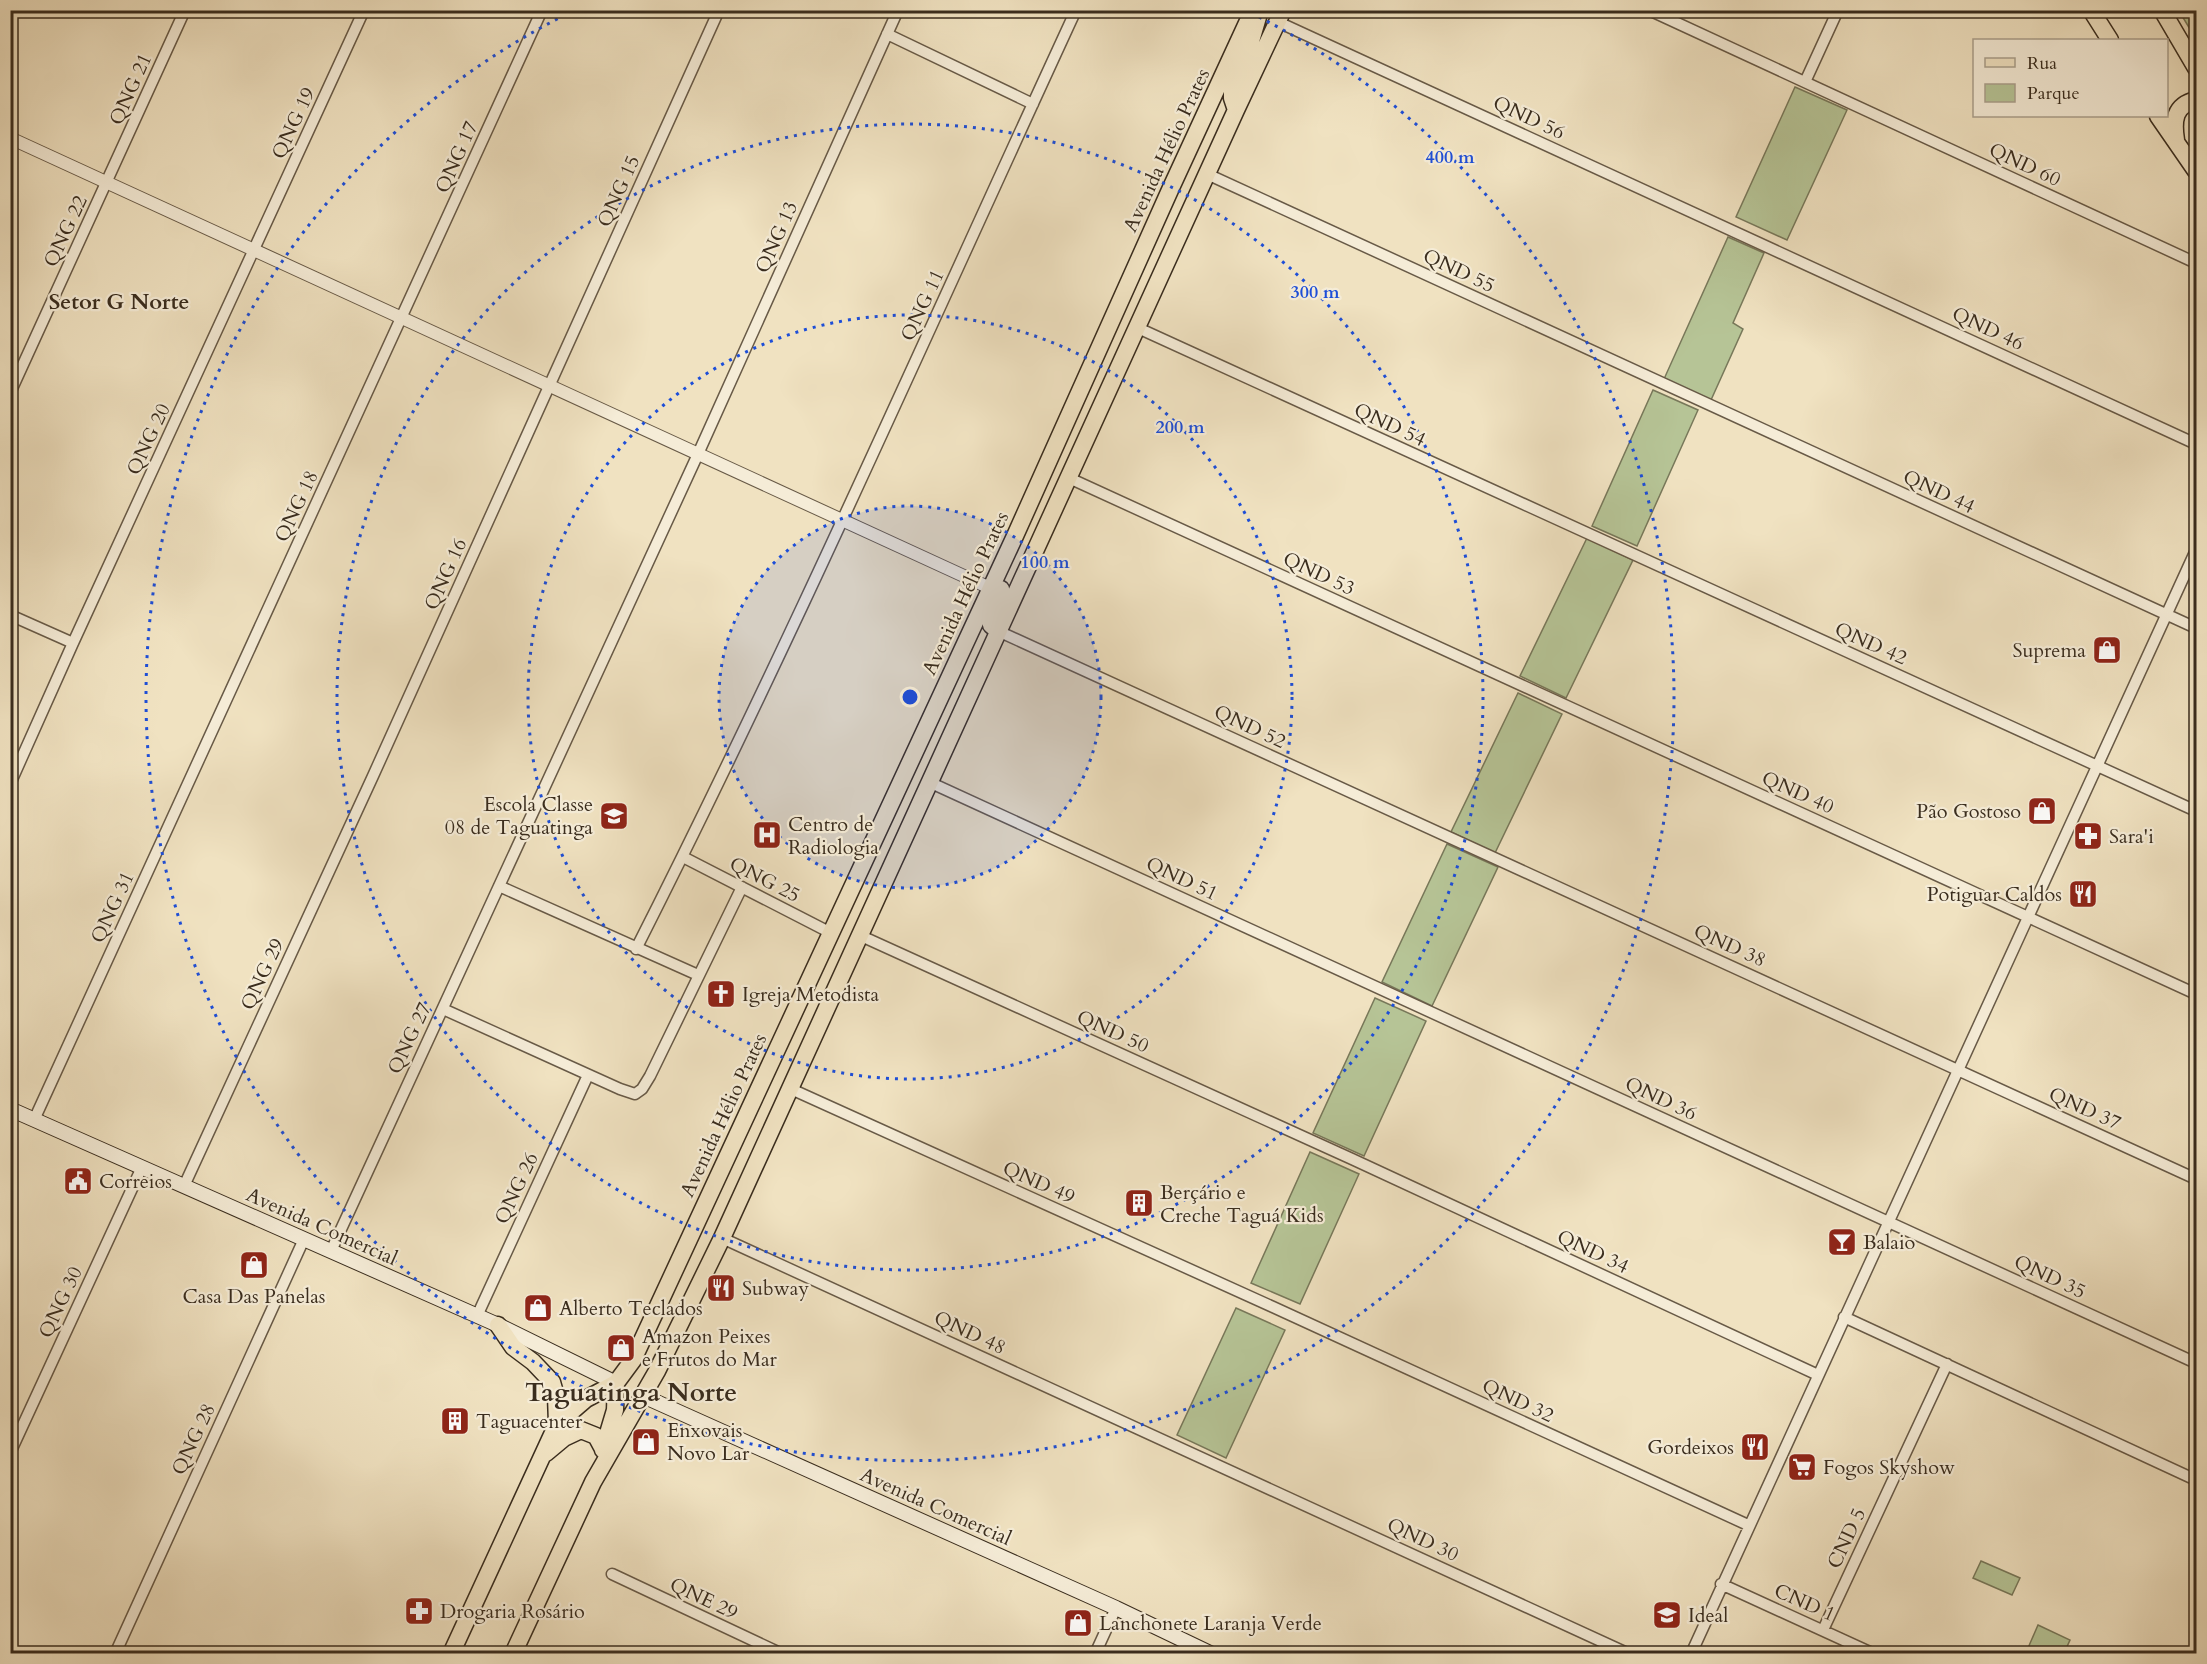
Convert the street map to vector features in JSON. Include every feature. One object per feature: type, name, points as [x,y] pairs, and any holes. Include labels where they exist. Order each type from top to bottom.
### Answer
[{"type":"main road","name":"Avenida Hélio Prates","points":[[451,1653],[557,1424],[586,1399],[616,1383],[633,1360],[1016,536],[1253,10]]},
{"type":"main road","points":[[1236,110],[1232,90],[1255,33],[1258,10]]},
{"type":"main road","points":[[2091,10],[2109,39]]},
{"type":"main road","points":[[2162,10],[2196,68]]},
{"type":"main road","points":[[513,1653],[593,1482],[643,1396],[722,1238],[1236,110],[1281,16]]},
{"type":"main road","points":[[2176,142],[2174,121],[2176,114],[2185,105],[2196,100]]},
{"type":"main road","points":[[2159,117],[2196,171]]},
{"type":"main road","points":[[998,631],[991,625],[990,615],[1020,545],[1019,537],[1016,536]]},
{"type":"main road","points":[[825,1013],[812,1015],[808,1010],[808,1005],[827,966],[831,951],[831,933]]},
{"type":"main road","name":"Avenida Comercial","points":[[10,1109],[498,1325],[616,1383]]},
{"type":"main road","points":[[498,1325],[513,1347],[533,1362],[552,1382],[556,1396],[557,1424]]},
{"type":"main road","points":[[593,1482],[615,1410],[616,1383]]},
{"type":"main road","name":"Avenida Comercial","points":[[643,1396],[1212,1653]]},
{"type":"main road","points":[[543,1455],[564,1438],[581,1430],[596,1436],[603,1449]]},
{"type":"street","name":"QNG 21","points":[[107,183],[185,10]]},
{"type":"street","name":"QNG 19","points":[[255,250],[364,10]]},
{"type":"street","name":"QNG 17","points":[[402,318],[542,10]]},
{"type":"street","name":"QNG 15","points":[[550,386],[719,10]]},
{"type":"street","name":"QNG 13","points":[[520,840],[698,454],[898,10]]},
{"type":"street","name":"QNG 11","points":[[636,949],[683,857],[843,520],[1076,10]]},
{"type":"street","name":"QND 60","points":[[1649,10],[2196,263]]},
{"type":"street","points":[[1805,82],[1838,10]]},
{"type":"street","name":"QND 56","points":[[1281,16],[1764,245]]},
{"type":"street","points":[[887,34],[1033,104]]},
{"type":"street","points":[[10,138],[990,588]]},
{"type":"street","name":"QND 55","points":[[1207,174],[1697,400]]},
{"type":"street","name":"QNG 22","points":[[10,393],[107,183]]},
{"type":"street","name":"QND 46","points":[[1764,245],[2196,444]]},
{"type":"street","name":"QNG 20","points":[[10,784],[255,250]]},
{"type":"street","name":"QNG 18","points":[[222,709],[402,318]]},
{"type":"street","name":"QND 54","points":[[1138,328],[1628,552]]},
{"type":"street","name":"QNG 16","points":[[373,776],[550,386]]},
{"type":"street","name":"QND 44","points":[[1697,400],[2196,628]]},
{"type":"street","name":"QND 53","points":[[1069,478],[1553,700]]},
{"type":"street","points":[[1690,1653],[2196,550]]},
{"type":"street","name":"QND 42","points":[[1628,552],[2196,811]]},
{"type":"street","points":[[10,615],[74,643]]},
{"type":"street","name":"QND 52","points":[[998,631],[1486,855]]},
{"type":"street","name":"QND 40","points":[[1553,700],[2196,994]]},
{"type":"street","name":"QNG 31","points":[[34,1120],[222,709]]},
{"type":"street","name":"QNG 29","points":[[184,1186],[373,776]]},
{"type":"street","name":"QND 51","points":[[929,782],[1420,1007]]},
{"type":"street","name":"QNG 27","points":[[331,1251],[520,840]]},
{"type":"street","name":"QND 38","points":[[1486,855],[1958,1071]]},
{"type":"street","name":"QNG 25","points":[[683,857],[831,933]]},
{"type":"street","points":[[499,886],[698,975]]},
{"type":"street","points":[[443,1009],[629,1093],[639,1092],[653,1070],[742,887]]},
{"type":"street","name":"QND 50","points":[[859,935],[1352,1159]]},
{"type":"street","name":"QND 36","points":[[1420,1007],[1888,1221]]},
{"type":"street","name":"QND 37","points":[[1958,1071],[2196,1179]]},
{"type":"street","name":"QNG 26","points":[[477,1316],[588,1075]]},
{"type":"street","name":"QND 49","points":[[790,1089],[1273,1307]]},
{"type":"street","name":"QND 34","points":[[1352,1159],[1818,1375]]},
{"type":"street","name":"QNG 30","points":[[10,1453],[142,1167]]},
{"type":"street","name":"QND 35","points":[[1888,1221],[2196,1363]]},
{"type":"street","name":"QND 48","points":[[722,1238],[1203,1457]]},
{"type":"street","name":"QNG 28","points":[[115,1653],[304,1239]]},
{"type":"street","name":"QND 32","points":[[1273,1307],[1748,1525]]},
{"type":"street","points":[[1844,1317],[2196,1480]]},
{"type":"street","name":"CND 5","points":[[1823,1630],[1947,1364]]},
{"type":"street","name":"QND 30","points":[[1203,1457],[1629,1653]]},
{"type":"street","name":"QNE 29","points":[[612,1574],[782,1653]]},
{"type":"street","name":"CND 1","points":[[1721,1584],[1874,1653]]},
{"type":"street","points":[[1095,1653],[1116,1608]]},
{"type":"green space","points":[[2179,11],[2196,11],[2196,39]]},
{"type":"green space","points":[[1795,87],[1847,110],[1787,240],[1736,217]]},
{"type":"green space","points":[[1728,237],[1764,253],[1733,323],[1743,329],[1711,400],[1664,379]]},
{"type":"green space","points":[[1653,390],[1698,410],[1637,546],[1592,526]]},
{"type":"green space","points":[[1587,538],[1633,560],[1566,698],[1520,676]]},
{"type":"green space","points":[[1518,693],[1562,714],[1495,853],[1451,832]]},
{"type":"green space","points":[[1447,844],[1498,867],[1432,1006],[1382,982]]},
{"type":"green space","points":[[1375,998],[1426,1021],[1364,1156],[1313,1133]]},
{"type":"green space","points":[[1310,1152],[1359,1174],[1300,1304],[1251,1283]]},
{"type":"green space","points":[[1236,1308],[1285,1330],[1226,1458],[1177,1435]]},
{"type":"green space","points":[[1981,1561],[2020,1578],[2012,1595],[1973,1578]]},
{"type":"green space","points":[[2038,1625],[2070,1640],[2064,1653],[2040,1653],[2028,1648]]},
{"type":"place","name":"Suprema","points":[[2107,650]]},
{"type":"place","name":"Pão Gostoso","points":[[2042,811]]},
{"type":"place","name":"Escola Classe 08 de Taguatinga","points":[[614,816]]},
{"type":"place","name":"Centro de Radiologia","points":[[767,835]]},
{"type":"place","name":"Sara'i","points":[[2088,836]]},
{"type":"place","name":"Potiguar Caldos","points":[[2083,894]]},
{"type":"place","name":"Igreja Metodista","points":[[721,994]]},
{"type":"place","name":"Correios","points":[[78,1181]]},
{"type":"place","name":"Berçário e Creche Taguá Kids","points":[[1139,1203]]},
{"type":"place","name":"Balaio","points":[[1842,1242]]},
{"type":"place","name":"Casa Das Panelas","points":[[254,1265]]},
{"type":"place","name":"Subway","points":[[721,1288]]},
{"type":"place","name":"Alberto Teclados","points":[[538,1308]]},
{"type":"place","name":"Amazon Peixes e Frutos do Mar","points":[[621,1348]]},
{"type":"place","name":"Taguacenter","points":[[455,1421]]},
{"type":"place","name":"Enxovais Novo Lar","points":[[646,1442]]},
{"type":"place","name":"Gordeixos","points":[[1755,1447]]},
{"type":"place","name":"Fogos Skyshow","points":[[1802,1467]]},
{"type":"place","name":"Drogaria Rosário","points":[[419,1611]]},
{"type":"place","name":"Ideal","points":[[1667,1615]]},
{"type":"place","name":"Lanchonete Laranja Verde","points":[[1078,1623]]},
{"type":"district","name":"Setor G Norte","points":[[119,301]]},
{"type":"district","name":"Taguatinga Norte","points":[[631,1392]]}]
